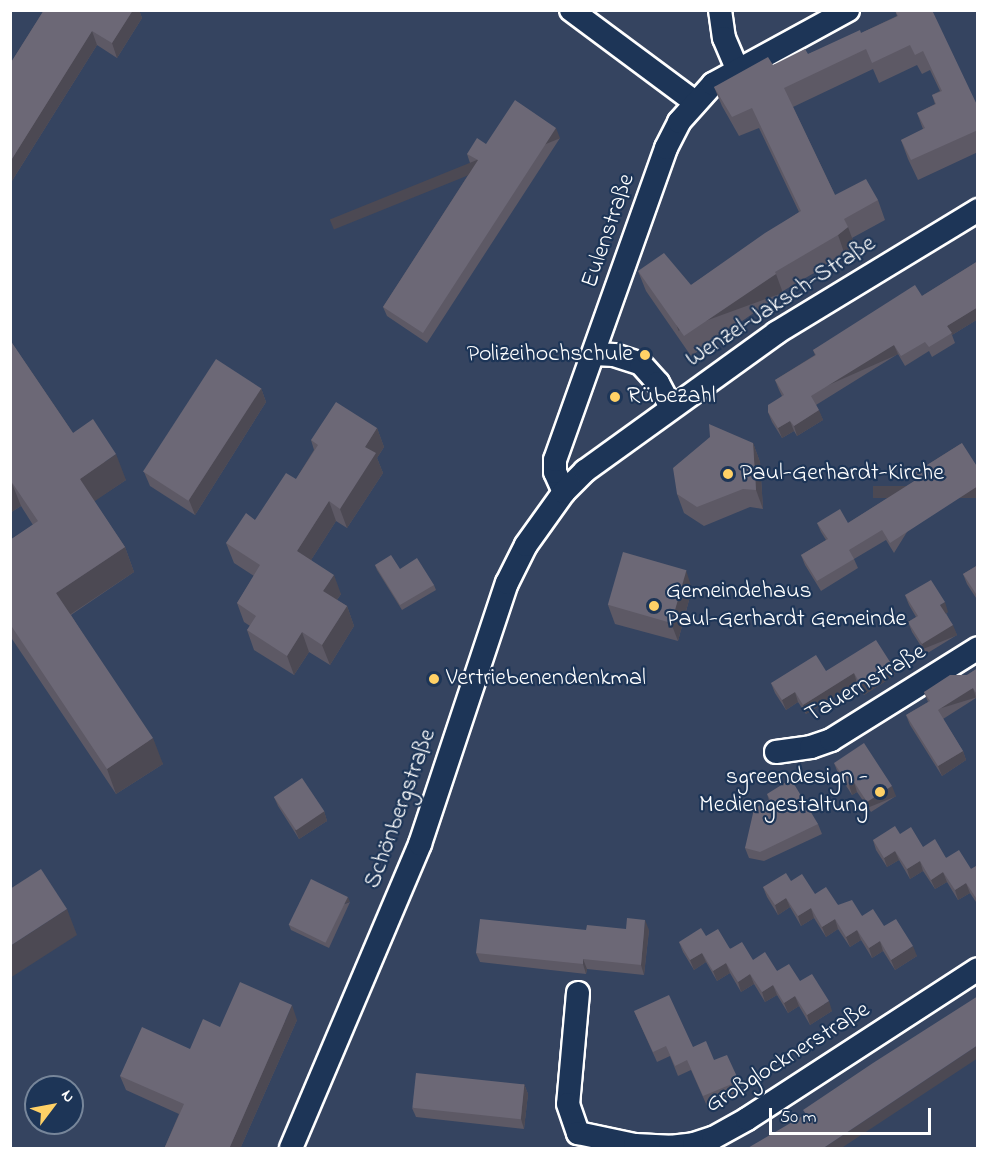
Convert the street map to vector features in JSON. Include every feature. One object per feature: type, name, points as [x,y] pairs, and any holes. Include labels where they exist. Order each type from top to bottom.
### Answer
[{"type":"street","points":[[571,10],[695,102]]},
{"type":"street","points":[[720,10],[724,38],[737,69]]},
{"type":"street","name":"Eulenstraße","points":[[564,492],[555,472],[555,460],[666,148],[679,122],[712,84],[849,10]]},
{"type":"street","name":"Wenzel-Jaksch-Straße","points":[[564,492],[585,471],[671,407],[813,309],[978,210]]},
{"type":"street","points":[[594,354],[614,355],[641,364],[658,383],[671,407]]},
{"type":"street","name":"Schönbergstraße","points":[[291,1149],[420,844],[507,583],[526,545],[564,492]]},
{"type":"street","name":"Tauernstraße","points":[[776,752],[811,747],[831,740],[978,648]]},
{"type":"street","name":"Großglocknerstraße","points":[[578,993],[568,1104],[578,1133],[635,1145],[670,1147],[694,1144],[712,1138],[747,1119],[978,969]]},
{"type":"building","points":[[44,10],[133,10],[112,43],[92,31],[10,162],[10,64]]},
{"type":"building","points":[[895,10],[932,10],[978,107],[978,130],[911,160],[901,140],[925,128],[917,113],[936,104],[932,95],[942,91],[923,51],[915,55],[910,45],[872,63],[866,49],[784,88],[835,195],[866,179],[878,200],[844,219],[848,227],[838,235],[775,272],[776,274],[684,336],[638,271],[664,253],[691,285],[765,233],[801,211],[752,108],[732,117],[714,87],[768,57],[773,65],[805,49],[808,54],[860,30],[861,33],[898,16]]},
{"type":"building","points":[[515,100],[556,128],[423,333],[383,307],[478,160],[467,154],[477,138],[486,144]]},
{"type":"building","points":[[978,261],[978,307],[947,326],[952,333],[929,347],[925,342],[901,356],[894,345],[811,396],[819,410],[794,426],[790,421],[778,428],[768,412],[768,405],[784,395],[775,380],[816,355],[813,350],[915,285],[922,296]]},
{"type":"building","points":[[10,340],[73,433],[93,419],[116,454],[80,479],[125,547],[56,593],[153,738],[107,769],[10,624],[10,540],[38,521],[10,481]]},
{"type":"building","points":[[216,359],[261,388],[188,501],[143,471]]},
{"type":"building","points":[[336,402],[377,428],[365,447],[376,453],[340,509],[329,501],[297,551],[334,575],[323,591],[347,606],[322,645],[302,632],[287,656],[247,630],[256,616],[237,603],[260,565],[226,543],[246,513],[255,520],[286,473],[296,479],[318,445],[311,440]]},
{"type":"building","name":"Paul-Gerhardt-Kirche","points":[[709,424],[753,443],[756,490],[743,489],[697,507],[677,494],[673,468],[710,437]]},
{"type":"building","points":[[962,443],[978,468],[978,486],[890,543],[882,530],[849,550],[854,559],[817,581],[801,555],[828,539],[817,523],[840,509],[848,523],[919,478],[916,472]]},
{"type":"building","points":[[623,552],[686,570],[671,623],[608,605]]},
{"type":"building","points":[[391,555],[400,569],[417,558],[434,585],[400,605],[375,565]]},
{"type":"building","points":[[978,565],[978,597],[963,574]]},
{"type":"building","points":[[931,580],[945,602],[940,605],[953,625],[922,644],[908,622],[918,616],[905,595]]},
{"type":"building","points":[[876,640],[892,665],[861,685],[854,673],[803,705],[795,692],[782,700],[771,683],[816,655],[826,671]]},
{"type":"building","points":[[978,668],[978,696],[973,688],[938,710],[963,751],[938,766],[906,715],[930,701],[924,692],[950,675],[967,675]]},
{"type":"building","points":[[864,743],[892,786],[867,802],[854,782],[849,785],[834,763]]},
{"type":"building","points":[[302,778],[324,811],[296,830],[274,797]]},
{"type":"building","points":[[791,779],[818,824],[760,852],[745,848],[754,809],[770,799],[767,794]]},
{"type":"building","points":[[895,826],[900,834],[911,827],[923,847],[935,839],[946,858],[959,850],[971,869],[978,865],[978,901],[966,883],[955,890],[943,872],[931,880],[920,861],[907,869],[895,851],[884,858],[873,840]]},
{"type":"building","points":[[41,869],[67,909],[10,946],[10,889]]},
{"type":"building","points":[[786,873],[791,881],[802,874],[815,894],[826,887],[838,905],[852,900],[862,916],[873,909],[884,926],[896,919],[913,946],[891,960],[880,941],[869,948],[857,930],[846,937],[835,919],[822,927],[811,908],[798,916],[786,898],[775,905],[763,887]]},
{"type":"building","points":[[311,879],[348,897],[325,943],[289,925]]},
{"type":"building","points":[[627,918],[645,920],[641,965],[583,959],[583,964],[476,953],[480,919],[586,930],[587,925],[626,929]]},
{"type":"building","points":[[701,928],[706,936],[718,929],[730,949],[742,942],[753,960],[765,952],[777,971],[789,964],[800,981],[812,974],[829,1001],[807,1015],[795,996],[784,1003],[773,985],[762,992],[750,974],[738,982],[726,963],[713,971],[702,953],[690,960],[679,942]]},
{"type":"building","points":[[240,982],[292,1005],[229,1149],[164,1149],[184,1104],[120,1076],[142,1027],[190,1049],[203,1019],[220,1027]]},
{"type":"building","points":[[669,995],[693,1047],[706,1041],[714,1060],[727,1055],[739,1081],[703,1096],[687,1060],[675,1066],[666,1046],[653,1052],[634,1011]]},
{"type":"building","points":[[978,996],[978,1045],[822,1149],[746,1149],[806,1114],[803,1110]]},
{"type":"building","points":[[416,1073],[524,1084],[521,1119],[412,1108]]},
{"type":"place","name":"Polizeihochschule","points":[[645,355]]},
{"type":"place","name":"Rübezahl","points":[[615,397]]},
{"type":"place","name":"Paul-Gerhardt-Kirche","points":[[728,474]]},
{"type":"place","name":"Gemeindehaus Paul-Gerhardt Gemeinde","points":[[654,606]]},
{"type":"place","name":"Vertriebenendenkmal","points":[[434,679]]},
{"type":"place","name":"sgreendesign - Mediengestaltung","points":[[880,792]]}]
